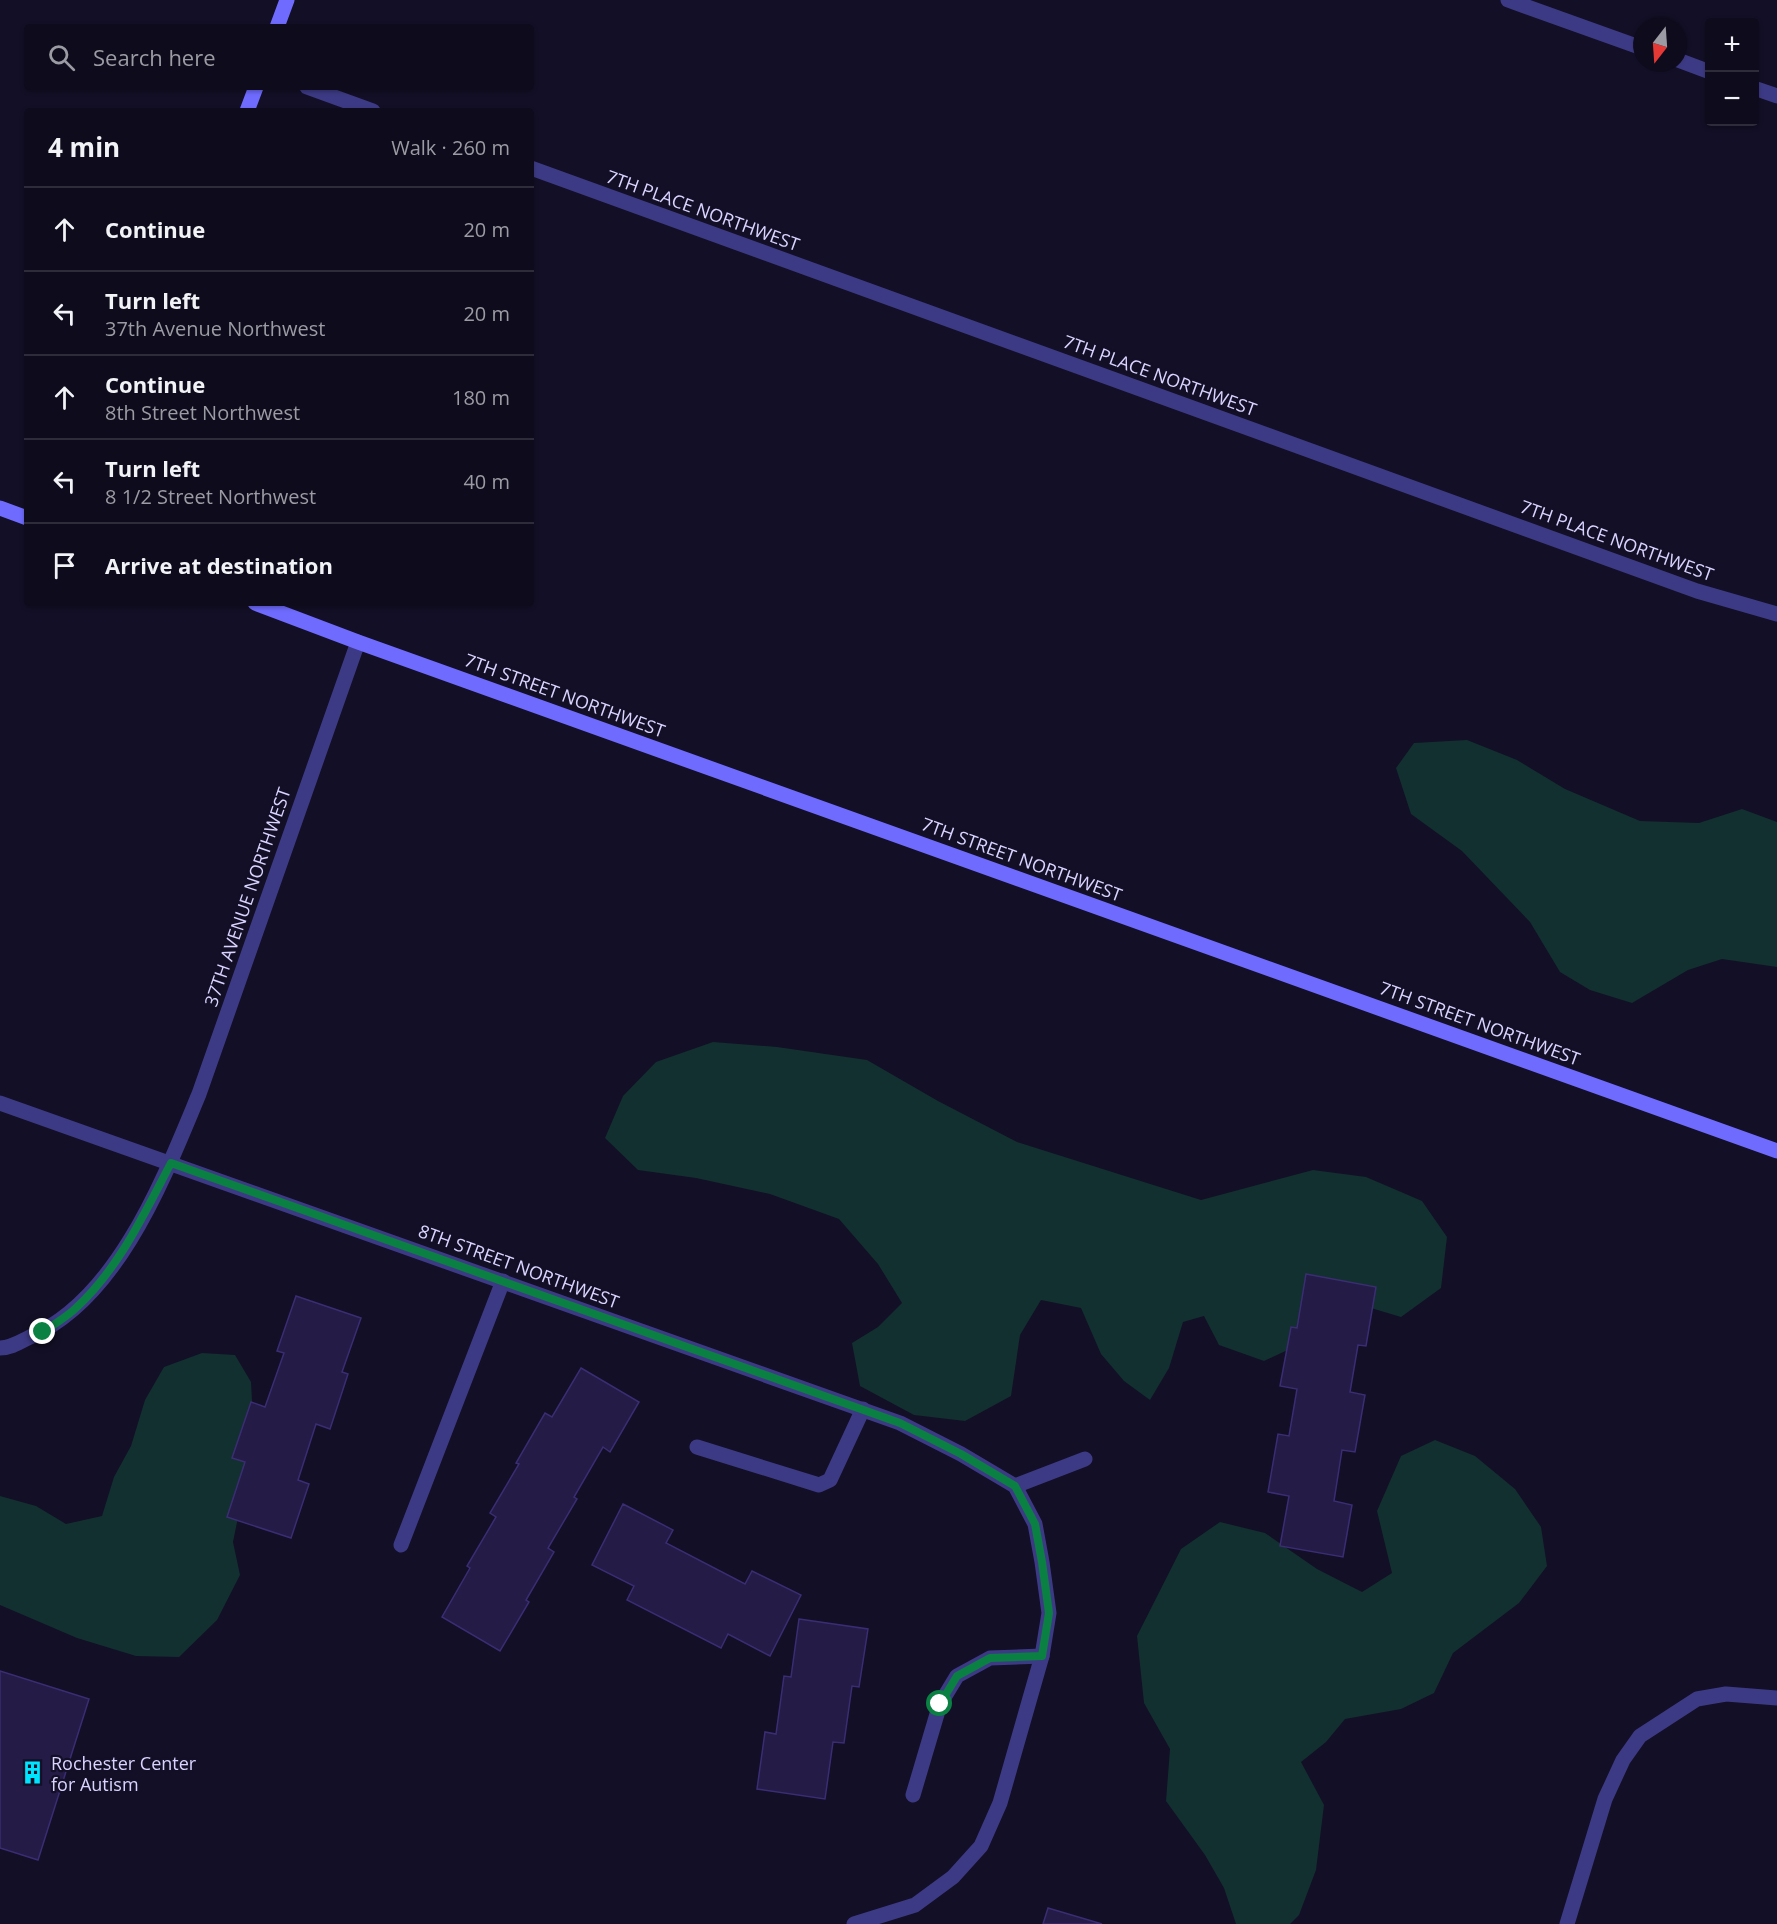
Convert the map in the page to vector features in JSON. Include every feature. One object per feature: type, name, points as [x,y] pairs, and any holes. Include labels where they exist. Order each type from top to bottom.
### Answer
[{"type":"street","points":[[278,24],[287,0]]},
{"type":"street","points":[[1508,0],[1633,45]]},
{"type":"street","points":[[1687,63],[1705,70]]},
{"type":"street","points":[[1759,89],[1777,96]]},
{"type":"street","points":[[248,108],[255,90]]},
{"type":"street","points":[[315,90],[365,108]]},
{"type":"street","name":"7TH PLACE NORTHWEST","points":[[534,169],[1697,591],[1777,615]]},
{"type":"street","points":[[0,508],[24,517]]},
{"type":"street","name":"7TH STREET NORTHWEST","points":[[263,606],[1777,1151]]},
{"type":"street","name":"37TH AVENUE NORTHWEST","points":[[0,1348],[7,1348],[43,1332],[84,1300],[107,1274],[139,1223],[171,1163],[199,1095],[358,642]]},
{"type":"street","name":"8TH STREET NORTHWEST","points":[[0,1103],[863,1409],[900,1423],[961,1454],[1015,1486]]},
{"type":"street","points":[[401,1545],[503,1281]]},
{"type":"street","points":[[697,1447],[819,1485],[830,1480],[863,1409]]},
{"type":"street","points":[[854,1924],[898,1918],[953,1877],[981,1846],[1000,1803],[1042,1656],[1049,1613],[1035,1524],[1015,1486],[1085,1459]]},
{"type":"street","points":[[913,1795],[940,1704],[957,1676],[990,1658],[1042,1656]]},
{"type":"street","points":[[1567,1924],[1605,1799],[1623,1760],[1640,1736],[1697,1699],[1726,1694],[1777,1698]]},
{"type":"green space","points":[[1467,740],[1517,760],[1565,789],[1640,821],[1699,823],[1742,809],[1777,822],[1777,967],[1722,959],[1688,970],[1632,1003],[1590,990],[1560,972],[1530,922],[1462,851],[1411,814],[1396,768],[1414,743]]},
{"type":"green space","points":[[713,1042],[777,1047],[867,1060],[938,1101],[1017,1142],[1201,1200],[1313,1170],[1366,1177],[1422,1201],[1447,1237],[1441,1288],[1401,1317],[1361,1305],[1307,1341],[1264,1361],[1219,1345],[1204,1316],[1183,1322],[1169,1368],[1150,1400],[1124,1381],[1101,1354],[1081,1308],[1041,1300],[1020,1335],[1011,1396],[965,1421],[914,1415],[860,1386],[852,1343],[878,1327],[902,1303],[878,1264],[839,1219],[770,1194],[696,1178],[638,1170],[605,1138],[623,1096],[656,1062]]},
{"type":"green space","points":[[202,1353],[235,1355],[251,1382],[254,1438],[233,1542],[240,1575],[217,1620],[179,1657],[136,1656],[77,1638],[0,1605],[0,1496],[36,1506],[66,1524],[102,1516],[114,1477],[131,1446],[145,1400],[164,1367]]},
{"type":"green space","points":[[1435,1440],[1475,1456],[1515,1489],[1541,1527],[1547,1566],[1519,1603],[1453,1653],[1434,1693],[1401,1709],[1345,1719],[1326,1742],[1301,1762],[1324,1805],[1316,1870],[1299,1915],[1290,1924],[1236,1924],[1224,1888],[1205,1855],[1166,1801],[1170,1749],[1144,1703],[1137,1636],[1181,1549],[1220,1522],[1265,1533],[1317,1569],[1362,1592],[1392,1573],[1377,1511],[1401,1456]]},
{"type":"building","points":[[1306,1274],[1376,1287],[1366,1346],[1358,1345],[1350,1392],[1365,1395],[1355,1452],[1342,1450],[1334,1501],[1352,1505],[1343,1557],[1280,1546],[1289,1496],[1268,1492],[1278,1434],[1289,1436],[1297,1389],[1280,1386],[1291,1327],[1297,1328]]},
{"type":"building","points":[[296,1296],[361,1318],[342,1372],[348,1374],[330,1429],[316,1424],[298,1480],[309,1484],[291,1538],[227,1517],[245,1462],[232,1458],[251,1402],[265,1407],[284,1353],[277,1351]]},
{"type":"building","points":[[581,1368],[639,1402],[610,1452],[603,1447],[574,1497],[577,1499],[548,1548],[554,1552],[526,1600],[529,1602],[500,1651],[442,1617],[470,1568],[467,1566],[496,1517],[490,1513],[519,1464],[516,1463],[545,1413],[552,1417]]},
{"type":"building","points":[[623,1504],[673,1530],[666,1543],[745,1584],[752,1571],[801,1595],[770,1656],[728,1634],[721,1648],[627,1600],[634,1586],[592,1565]]},
{"type":"building","points":[[799,1619],[868,1629],[859,1687],[852,1686],[844,1743],[833,1742],[825,1799],[757,1789],[765,1732],[776,1734],[784,1676],[791,1677]]},
{"type":"building","name":"Rochester Center for Autism","points":[[0,1671],[89,1699],[38,1860],[0,1848]]},
{"type":"building","points":[[1048,1908],[1102,1924],[1043,1924]]},
{"type":"place","name":"Rochester Center for Autism","points":[[33,1773]]},
{"type":"route","points":[[43,1332],[76,1308],[107,1274],[139,1223],[171,1163],[900,1423],[961,1454],[1015,1486],[1035,1524],[1042,1562],[1049,1613],[1042,1656],[990,1658],[957,1676],[940,1704]]}]
